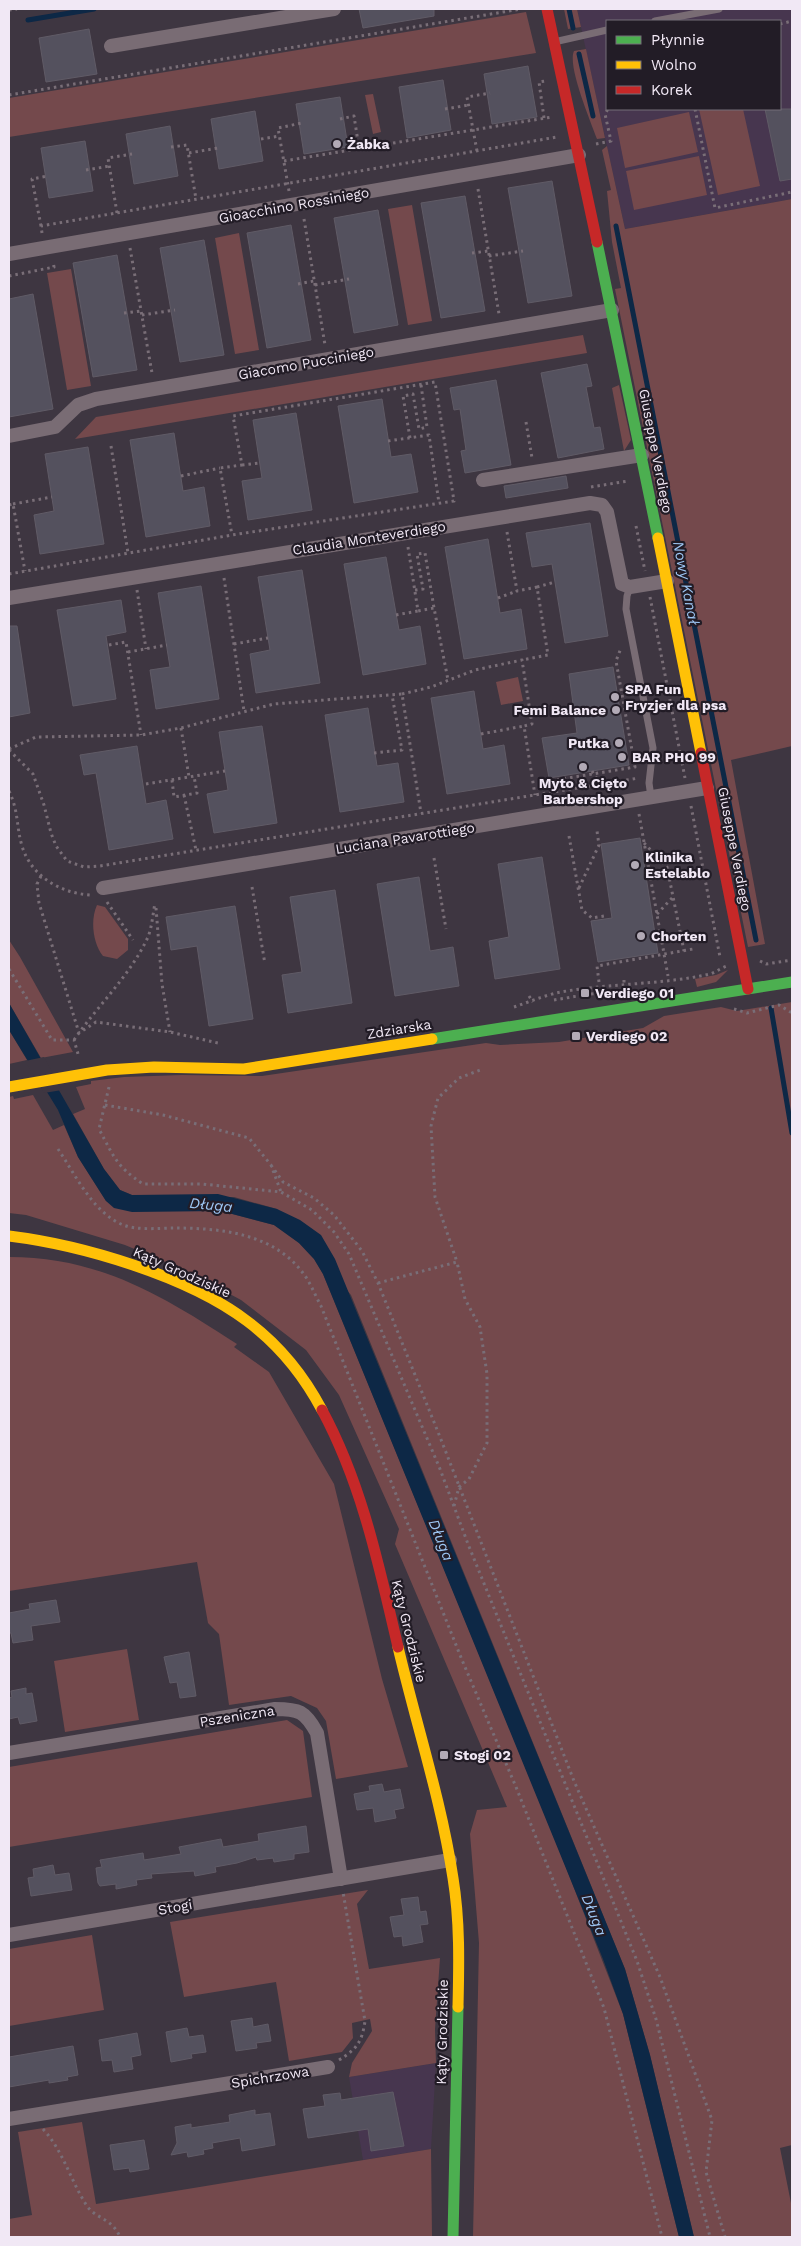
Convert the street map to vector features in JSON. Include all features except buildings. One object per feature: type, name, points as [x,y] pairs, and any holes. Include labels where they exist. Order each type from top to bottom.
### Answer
[{"type":"street","points":[[111,46],[304,11],[334,9]]},
{"type":"street","name":"Giuseppe Verdiego","points":[[547,9],[642,455],[748,989]]},
{"type":"street","name":"Gioacchino Rossiniego","points":[[9,254],[579,155]]},
{"type":"street","name":"Giacomo Pucciniego","points":[[9,436],[55,426],[78,405],[96,399],[612,310]]},
{"type":"street","points":[[483,480],[642,455]]},
{"type":"street","name":"Claudia Monteverdiego","points":[[9,598],[590,503],[602,505],[607,512],[620,579],[622,584],[630,588]]},
{"type":"street","points":[[630,588],[667,581]]},
{"type":"street","name":"Luciana Pavarottiego","points":[[101,894],[708,788]]},
{"type":"street","name":"Zdziarska","points":[[9,1087],[107,1070],[168,1067],[244,1069],[792,982]]},
{"type":"street","name":"Kąty Grodziskie","points":[[9,1236],[93,1252],[136,1266],[206,1296],[248,1321],[265,1335],[296,1368],[309,1386],[337,1435],[376,1559],[438,1803],[450,1860],[459,1940],[453,2237]]},
{"type":"street","name":"Pszeniczna","points":[[9,1753],[275,1709],[295,1709],[308,1717],[317,1733],[341,1879]]},
{"type":"street","points":[[341,1879],[450,1860]]},
{"type":"street","name":"Stogi","points":[[9,1935],[341,1879]]},
{"type":"street","name":"Spichrzowa","points":[[9,2119],[328,2068]]},
{"type":"lane","points":[[660,20],[719,9]]},
{"type":"lane","points":[[554,42],[606,30]]},
{"type":"lane","points":[[630,588],[626,602],[653,748],[649,777],[651,797]]},
{"type":"path","points":[[9,10],[17,9]]},
{"type":"path","points":[[9,95],[521,9]]},
{"type":"path","points":[[545,74],[548,90]]},
{"type":"path","points":[[540,82],[544,118]]},
{"type":"path","points":[[477,151],[467,96],[490,93]]},
{"type":"path","points":[[444,109],[469,105]]},
{"type":"path","points":[[552,108],[555,123]]},
{"type":"path","points":[[596,144],[612,141],[605,114],[607,110]]},
{"type":"path","points":[[695,110],[715,208],[792,192]]},
{"type":"path","points":[[340,119],[354,116],[359,148]]},
{"type":"path","points":[[284,161],[553,117]]},
{"type":"path","points":[[292,205],[278,128],[302,123]]},
{"type":"path","points":[[556,130],[562,158]]},
{"type":"path","points":[[261,140],[280,136]]},
{"type":"path","points":[[41,226],[558,137]]},
{"type":"path","points":[[170,147],[187,145],[196,199]]},
{"type":"path","points":[[188,153],[218,148]]},
{"type":"path","points":[[117,212],[108,158],[132,154]]},
{"type":"path","points":[[86,170],[110,166]]},
{"type":"path","points":[[42,237],[32,179],[48,176]]},
{"type":"path","points":[[478,189],[499,314]]},
{"type":"path","points":[[304,219],[325,345]]},
{"type":"path","points":[[130,248],[152,374]]},
{"type":"path","points":[[489,256],[523,250]]},
{"type":"path","points":[[472,253],[488,251]]},
{"type":"path","points":[[298,284],[348,279]]},
{"type":"path","points":[[124,313],[175,310]]},
{"type":"path","points":[[9,574],[232,535],[454,501],[434,382],[233,416],[242,465]]},
{"type":"path","points":[[410,438],[403,396],[414,394],[419,429],[427,427],[420,385]]},
{"type":"path","points":[[526,422],[530,446]]},
{"type":"path","points":[[388,441],[429,436],[439,503]]},
{"type":"path","points":[[110,446],[128,553]]},
{"type":"path","points":[[623,458],[629,491]]},
{"type":"path","points":[[181,476],[220,468],[260,463]]},
{"type":"path","points":[[220,468],[232,535]]},
{"type":"path","points":[[25,571],[11,504],[52,497]]},
{"type":"path","points":[[635,519],[720,957]]},
{"type":"path","points":[[506,525],[517,591]]},
{"type":"path","points":[[406,541],[418,611]]},
{"type":"path","points":[[415,590],[423,589],[418,554],[425,553],[448,680]]},
{"type":"path","points":[[222,570],[244,711]]},
{"type":"path","points":[[498,598],[517,591],[555,582]]},
{"type":"path","points":[[136,584],[146,649]]},
{"type":"path","points":[[537,587],[548,655],[475,670],[430,687],[402,694],[274,704],[181,728],[141,736],[36,737],[9,749],[33,774],[56,846],[67,861],[84,867],[100,866],[649,777]]},
{"type":"path","points":[[396,615],[434,608]]},
{"type":"path","points":[[234,644],[268,638]]},
{"type":"path","points":[[109,645],[126,642],[141,736]]},
{"type":"path","points":[[552,792],[550,781],[592,772],[635,767],[616,661],[622,643],[632,642]]},
{"type":"path","points":[[128,652],[166,645]]},
{"type":"path","points":[[481,734],[532,724],[522,660]]},
{"type":"path","points":[[402,694],[421,813]]},
{"type":"path","points":[[392,695],[402,750]]},
{"type":"path","points":[[524,726],[535,795]]},
{"type":"path","points":[[181,728],[189,777]]},
{"type":"path","points":[[374,753],[410,749]]},
{"type":"path","points":[[146,784],[225,771]]},
{"type":"path","points":[[592,772],[601,784]]},
{"type":"path","points":[[172,780],[174,797],[197,793],[194,776]]},
{"type":"path","points":[[9,791],[19,816],[23,848],[41,876],[64,890],[101,894],[133,940]]},
{"type":"path","points":[[184,795],[196,850]]},
{"type":"path","points":[[646,811],[639,812],[668,976]]},
{"type":"path","points":[[578,889],[599,845],[597,831]]},
{"type":"path","points":[[570,836],[584,914],[592,918],[604,916]]},
{"type":"path","points":[[644,843],[667,867],[684,951]]},
{"type":"path","points":[[434,858],[446,929]]},
{"type":"path","points":[[41,876],[37,884],[39,903],[79,1033]]},
{"type":"path","points":[[252,887],[265,964]]},
{"type":"path","points":[[657,915],[673,897]]},
{"type":"path","points":[[74,1040],[118,986],[144,943],[148,936],[155,903],[162,984],[170,1032]]},
{"type":"path","points":[[600,982],[597,966],[693,949]]},
{"type":"path","points":[[753,962],[758,960],[766,964],[792,960]]},
{"type":"path","points":[[506,1009],[560,992],[689,978],[713,973],[730,965]]},
{"type":"path","points":[[9,969],[52,1040],[74,1040]]},
{"type":"path","points":[[624,980],[624,992]]},
{"type":"path","points":[[729,1008],[747,1013],[779,1006],[792,1013]]},
{"type":"path","points":[[79,1033],[96,1022],[170,1032],[218,1043]]},
{"type":"path","points":[[74,1040],[78,1054]]},
{"type":"path","points":[[454,1506],[459,1487],[469,1479],[487,1443],[487,1374],[480,1328],[465,1299],[456,1262],[435,1197],[431,1126],[438,1098],[459,1078],[482,1069]]},
{"type":"path","points":[[107,1070],[109,1089],[99,1129],[118,1166],[143,1184],[202,1184],[281,1192],[312,1210],[334,1232],[349,1254],[454,1506],[636,1960],[656,2019],[710,2237]]},
{"type":"path","points":[[105,1105],[163,1115],[250,1138],[283,1182],[314,1198],[334,1215],[362,1251],[378,1283],[574,1781],[660,1977],[712,2120],[706,2172],[725,2237]]},
{"type":"path","points":[[58,1149],[95,1203],[106,1215],[122,1224],[145,1228],[200,1228],[235,1232],[254,1238],[284,1254],[303,1273],[321,1306],[462,1660],[516,1787],[604,2008],[662,2237]]},
{"type":"path","points":[[271,1165],[281,1192]]},
{"type":"path","points":[[378,1283],[456,1262]]},
{"type":"path","name":"Spichrzowa","points":[[328,2068],[351,2053],[362,2038],[365,2021],[341,1879]]},
{"type":"path","points":[[30,2115],[57,2144],[88,2207],[116,2229],[120,2237]]},
{"type":"shaded area","points":[[564,9],[577,9],[581,27],[568,29]]},
{"type":"shaded area","points":[[577,9],[792,9],[792,199],[625,229]]},
{"type":"shaded area","points":[[526,12],[536,53],[9,137],[9,98]]},
{"type":"shaded area","points":[[586,49],[605,138],[597,139],[574,69],[574,51]]},
{"type":"shaded area","points":[[373,94],[381,132],[373,134],[365,95]]},
{"type":"shaded area","points":[[699,110],[743,110],[760,186],[718,195]]},
{"type":"shaded area","points":[[689,112],[698,152],[625,168],[617,128]]},
{"type":"shaded area","points":[[607,146],[625,229],[792,199],[792,746],[731,760],[765,944],[748,947],[615,289],[621,288],[612,242],[607,191],[611,190],[602,150]]},
{"type":"shaded area","points":[[699,156],[707,195],[634,210],[626,171]]},
{"type":"shaded area","points":[[412,205],[432,321],[408,325],[388,209]]},
{"type":"shaded area","points":[[239,233],[259,350],[235,354],[215,238]]},
{"type":"shaded area","points":[[71,269],[91,386],[67,390],[47,273]]},
{"type":"shaded area","points":[[583,335],[587,353],[75,439],[96,417]]},
{"type":"shaded area","points":[[619,385],[631,440],[624,451],[612,388]]},
{"type":"shaded area","points":[[518,677],[523,701],[501,705],[496,682]]},
{"type":"shaded area","points":[[97,905],[105,907],[128,939],[128,950],[117,959],[103,956],[97,945],[93,925]]},
{"type":"shaded area","points":[[9,940],[73,1052],[41,1058],[9,1003]]},
{"type":"shaded area","points":[[728,970],[716,982],[697,987],[695,979],[716,975]]},
{"type":"shaded area","points":[[792,1002],[792,2145],[780,2148],[792,2208],[792,2237],[694,2237],[650,2055],[625,1969],[351,1295],[277,1209],[234,1197],[148,1197],[132,1195],[120,1190],[104,1169],[73,1114],[85,1109],[76,1087],[91,1084],[91,1081],[124,1077],[182,1075],[262,1076],[486,1043],[500,1045],[559,1042],[643,1028],[664,1016],[721,1007],[737,1011]]},
{"type":"shaded area","points":[[9,1030],[27,1060],[9,1064]]},
{"type":"shaded area","points":[[33,1095],[53,1130],[64,1125],[78,1157],[106,1201],[221,1211],[274,1225],[299,1243],[314,1259],[323,1274],[558,1847],[623,2014],[679,2237],[473,2237],[479,1943],[470,1834],[477,1810],[507,1807],[395,1544],[399,1529],[339,1395],[306,1350],[241,1300],[187,1271],[125,1245],[26,1215],[9,1213],[9,1097],[13,1096],[14,1099]]},
{"type":"shaded area","points":[[9,1257],[42,1259],[73,1264],[129,1282],[210,1326],[237,1344],[234,1347],[269,1372],[334,1484],[382,1679],[408,1767],[336,1779],[326,1721],[317,1708],[291,1696],[229,1705],[219,1634],[208,1623],[197,1562],[9,1591]]},
{"type":"shaded area","points":[[127,1649],[139,1720],[65,1732],[54,1661]]},
{"type":"shaded area","points":[[287,1720],[303,1731],[312,1797],[9,1847],[9,1767]]},
{"type":"shaded area","points":[[368,1890],[357,1904],[369,1969],[440,1958],[435,2029],[436,2063],[349,2077],[352,2063],[372,2031],[370,2019],[352,2023],[353,2038],[342,2052],[289,2061],[276,1982],[184,1997],[170,1922]]},
{"type":"shaded area","points":[[92,1935],[104,2010],[9,2026],[9,1949]]},
{"type":"shaded area","points":[[436,2063],[431,2149],[363,2160],[349,2077]]},
{"type":"shaded area","points":[[82,2122],[96,2204],[431,2149],[432,2237],[9,2237],[9,2219],[32,2215],[18,2132]]},
{"type":"water","name":"Długa","points":[[9,1003],[104,1169],[120,1190],[132,1195],[218,1194],[277,1209],[300,1220],[321,1235],[335,1259],[625,1969],[650,2055],[694,2237],[679,2237],[623,2014],[603,1959],[323,1274],[314,1259],[299,1243],[274,1225],[221,1211],[132,1212],[114,1208],[106,1201],[78,1157],[58,1110],[9,1030]]},
{"type":"pier","points":[[44,1057],[62,1090],[44,1093],[25,1061]]},
{"type":"waterway","points":[[28,20],[94,9]]},
{"type":"waterway","name":"Nowy Kanał","points":[[569,9],[573,28]]},
{"type":"waterway","name":"Nowy Kanał","points":[[579,54],[593,116]]},
{"type":"waterway","name":"Nowy Kanał","points":[[616,226],[756,940]]},
{"type":"waterway","name":"Nowy Kanał","points":[[771,1008],[792,1133]]},
{"type":"traffic: fast","points":[[597,242],[658,538]]},
{"type":"traffic: fast","points":[[432,1039],[792,982]]},
{"type":"traffic: fast","points":[[453,2237],[458,2007]]},
{"type":"traffic: slow","points":[[658,538],[701,753]]},
{"type":"traffic: slow","points":[[9,1087],[107,1070],[154,1067],[244,1069],[432,1039]]},
{"type":"traffic: slow","points":[[9,1236],[69,1247],[133,1265],[195,1290],[223,1305],[247,1321],[280,1350],[299,1373],[322,1410]]},
{"type":"traffic: slow","points":[[398,1647],[442,1819],[453,1878],[458,1926],[458,2007]]},
{"type":"traffic: jam","points":[[547,9],[597,242]]},
{"type":"traffic: jam","points":[[701,753],[748,989]]},
{"type":"traffic: jam","points":[[322,1410],[336,1438],[359,1496],[398,1647]]},
{"type":"place","name":"Żabka","points":[[337,144]]},
{"type":"place","name":"SPA Fun Fryzjer dla psa","points":[[615,697]]},
{"type":"place","name":"Femi Balance","points":[[616,710]]},
{"type":"place","name":"Putka","points":[[619,743]]},
{"type":"place","name":"BAR PHO 99","points":[[622,757]]},
{"type":"place","name":"Myto & Cięto Barbershop","points":[[583,767]]},
{"type":"place","name":"Klinika Estelablo","points":[[635,865]]},
{"type":"place","name":"Chorten","points":[[641,936]]},
{"type":"place","name":"Verdiego 01","points":[[585,993]]},
{"type":"place","name":"Verdiego 02","points":[[576,1036]]},
{"type":"place","name":"Stogi 02","points":[[444,1755]]}]
